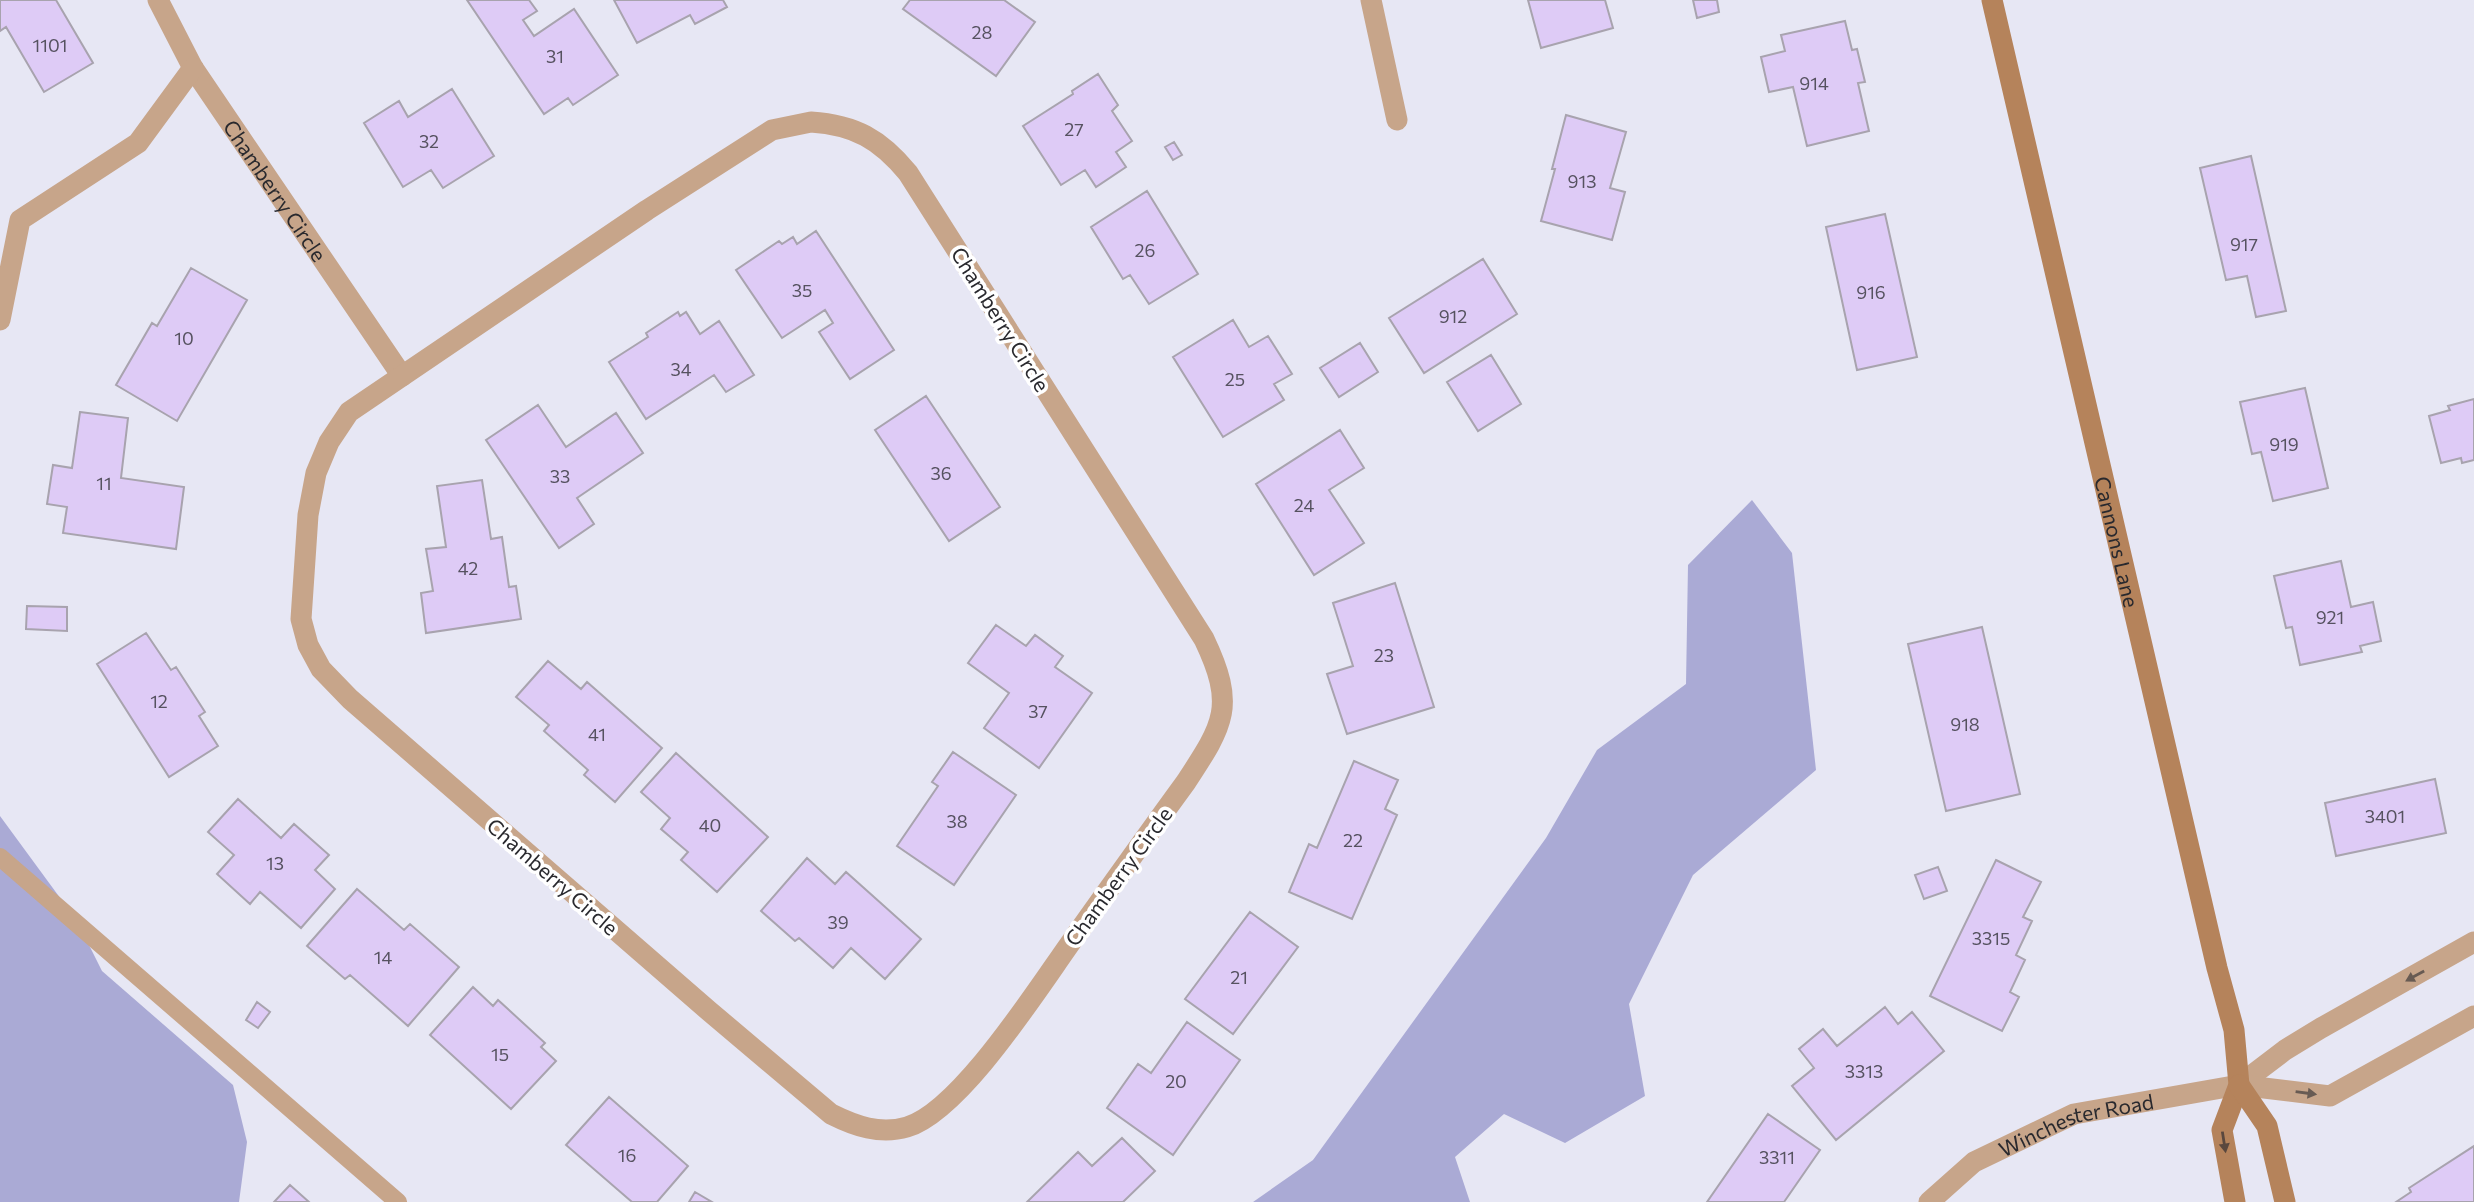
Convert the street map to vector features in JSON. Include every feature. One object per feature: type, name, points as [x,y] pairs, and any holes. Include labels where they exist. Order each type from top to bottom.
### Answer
[{"type":"main road","name":"Cannons Lane","points":[[1992,0],[2217,968],[2234,1030],[2239,1085],[2222,1130],[2235,1202]]},
{"type":"main road","name":"Cannons Lane","points":[[2239,1085],[2267,1126],[2285,1202]]},
{"type":"street","name":"Chamberry Circle","points":[[158,0],[193,68],[402,376]]},
{"type":"street","points":[[1371,0],[1397,120]]},
{"type":"street","points":[[0,320],[20,220],[138,143],[193,68]]},
{"type":"street","name":"Chamberry Circle","points":[[811,122],[836,124],[872,138],[892,153],[908,173],[1204,639],[1222,683],[1223,708],[1214,738],[1186,782],[1000,1041],[935,1113],[908,1127],[884,1131],[853,1125],[831,1114],[709,1012],[382,726],[321,669],[308,645],[301,619],[308,515],[316,473],[328,442],[349,412],[402,376],[772,130],[811,122]]},
{"type":"street","name":"Winchester Road","points":[[2239,1085],[2285,1050],[2321,1028],[2474,942]]},
{"type":"street","name":"Winchester Road","points":[[1930,1202],[1974,1163],[2074,1114],[2239,1085],[2330,1096],[2474,1016]]},
{"type":"lane","points":[[0,857],[398,1202]]},
{"type":"shaded area","points":[[1752,500],[1792,553],[1816,770],[1693,875],[1629,1004],[1645,1096],[1565,1143],[1504,1114],[1455,1157],[1470,1202],[1253,1202],[1313,1160],[1546,838],[1597,750],[1686,684],[1688,565]]},
{"type":"shaded area","points":[[0,816],[77,921],[102,971],[233,1085],[247,1142],[239,1202],[0,1202]]},
{"type":"building","points":[[0,0],[56,0],[93,63],[44,92],[6,27],[0,31]]},
{"type":"building","points":[[467,0],[529,0],[537,11],[523,20],[534,36],[574,9],[618,75],[573,105],[568,98],[544,114]]},
{"type":"building","points":[[614,0],[723,0],[727,7],[695,24],[690,15],[637,43]]},
{"type":"building","points":[[910,0],[1004,0],[1035,22],[996,76],[903,9]]},
{"type":"building","points":[[1528,0],[1605,0],[1613,28],[1541,48]]},
{"type":"building","points":[[1693,0],[1717,0],[1719,12],[1697,18]]},
{"type":"building","points":[[1845,21],[1852,50],[1857,49],[1865,82],[1858,83],[1869,131],[1807,146],[1793,87],[1769,92],[1761,57],[1785,51],[1781,35]]},
{"type":"building","points":[[1098,74],[1118,105],[1112,111],[1132,141],[1116,152],[1126,167],[1096,187],[1085,170],[1061,185],[1023,126],[1073,94],[1072,91]]},
{"type":"building","points":[[452,89],[494,156],[443,188],[431,170],[403,187],[364,123],[399,101],[408,117]]},
{"type":"building","points":[[1566,115],[1626,132],[1610,188],[1625,192],[1612,240],[1541,221]]},
{"type":"building","points":[[1174,142],[1182,155],[1173,160],[1165,147]]},
{"type":"building","points":[[2251,156],[2286,311],[2256,317],[2247,276],[2226,280],[2200,168]]},
{"type":"building","points":[[1147,191],[1198,274],[1149,304],[1130,275],[1123,279],[1091,227]]},
{"type":"building","points":[[1885,214],[1917,357],[1857,370],[1826,227]]},
{"type":"building","points":[[816,231],[894,350],[850,379],[819,332],[833,323],[825,310],[782,338],[736,270],[779,241],[782,244],[793,237],[797,244]]},
{"type":"building","points":[[1483,259],[1517,314],[1424,373],[1389,318]]},
{"type":"building","points":[[191,268],[247,300],[177,421],[116,385],[152,323],[157,326]]},
{"type":"building","points":[[678,312],[680,316],[686,312],[700,334],[719,321],[754,375],[726,392],[714,375],[646,419],[609,362],[648,337],[646,333]]},
{"type":"building","points":[[1233,320],[1249,347],[1268,336],[1292,374],[1274,384],[1284,400],[1223,437],[1173,357]]},
{"type":"building","points":[[1360,343],[1378,372],[1339,397],[1320,368]]},
{"type":"building","points":[[1491,355],[1521,404],[1478,431],[1447,382]]},
{"type":"building","points":[[2305,388],[2328,488],[2273,501],[2261,452],[2252,454],[2240,402]]},
{"type":"building","points":[[926,396],[1000,507],[949,541],[875,430]]},
{"type":"building","points":[[2474,399],[2474,460],[2462,463],[2461,458],[2441,463],[2429,416],[2450,410],[2448,406]]},
{"type":"building","points":[[538,405],[566,447],[616,413],[643,453],[577,498],[594,524],[559,548],[486,440]]},
{"type":"building","points":[[80,412],[128,418],[121,478],[184,487],[176,549],[63,533],[67,507],[47,504],[53,465],[72,468]]},
{"type":"building","points":[[1340,430],[1364,468],[1329,490],[1364,543],[1314,575],[1256,484]]},
{"type":"building","points":[[482,480],[491,539],[502,537],[509,587],[516,586],[521,619],[426,633],[421,593],[433,591],[426,549],[446,547],[437,486]]},
{"type":"building","points":[[2341,561],[2351,607],[2373,602],[2381,641],[2360,646],[2362,652],[2300,665],[2292,627],[2286,628],[2274,576]]},
{"type":"building","points":[[1395,583],[1434,707],[1347,734],[1327,674],[1353,666],[1333,603]]},
{"type":"building","points":[[27,606],[67,607],[67,631],[26,629]]},
{"type":"building","points":[[996,625],[1026,646],[1035,635],[1063,656],[1055,667],[1092,693],[1039,768],[984,728],[1009,693],[968,663]]},
{"type":"building","points":[[1982,627],[2020,794],[1946,811],[1908,644]]},
{"type":"building","points":[[146,633],[171,670],[176,667],[205,712],[199,716],[218,746],[169,777],[97,664]]},
{"type":"building","points":[[548,661],[581,689],[587,682],[662,748],[615,802],[584,775],[588,770],[544,731],[549,725],[516,697]]},
{"type":"building","points":[[953,752],[1016,795],[954,885],[897,846],[938,786],[932,782]]},
{"type":"building","points":[[676,753],[768,837],[717,892],[681,860],[688,852],[661,829],[670,818],[641,792]]},
{"type":"building","points":[[1354,761],[1398,780],[1385,809],[1397,815],[1352,919],[1289,892],[1309,844],[1317,848]]},
{"type":"building","points":[[2435,779],[2446,833],[2336,856],[2325,803]]},
{"type":"building","points":[[238,799],[281,838],[294,824],[329,855],[315,870],[335,889],[301,928],[260,892],[250,904],[217,874],[234,855],[208,832]]},
{"type":"building","points":[[807,858],[835,884],[846,872],[921,939],[885,979],[851,948],[833,968],[799,938],[795,941],[761,911]]},
{"type":"building","points":[[1996,860],[2041,882],[2023,917],[2032,921],[2016,955],[2025,960],[2010,992],[2019,997],[2002,1031],[1930,996]]},
{"type":"building","points":[[1938,867],[1947,891],[1924,899],[1915,875]]},
{"type":"building","points":[[357,889],[404,930],[410,924],[459,967],[408,1026],[350,975],[345,979],[307,946]]},
{"type":"building","points":[[1250,912],[1298,947],[1233,1034],[1185,999]]},
{"type":"building","points":[[473,987],[493,1006],[498,1000],[545,1043],[541,1047],[556,1061],[511,1109],[430,1035]]},
{"type":"building","points":[[257,1002],[270,1012],[258,1028],[246,1020]]},
{"type":"building","points":[[1885,1007],[1898,1024],[1912,1012],[1944,1051],[1836,1140],[1792,1086],[1814,1068],[1799,1049],[1823,1029],[1837,1046]]},
{"type":"building","points":[[1187,1022],[1240,1060],[1173,1155],[1107,1108],[1138,1064],[1151,1073]]},
{"type":"building","points":[[609,1097],[688,1166],[657,1202],[632,1202],[566,1145]]},
{"type":"building","points":[[1768,1114],[1820,1150],[1784,1202],[1707,1202]]},
{"type":"building","points":[[1122,1138],[1155,1171],[1123,1202],[1027,1202],[1078,1152],[1092,1166]]},
{"type":"building","points":[[2474,1146],[2474,1202],[2396,1202],[2411,1192],[2409,1188]]},
{"type":"building","points":[[290,1185],[309,1202],[274,1202]]},
{"type":"building","points":[[695,1192],[712,1202],[689,1202]]}]
